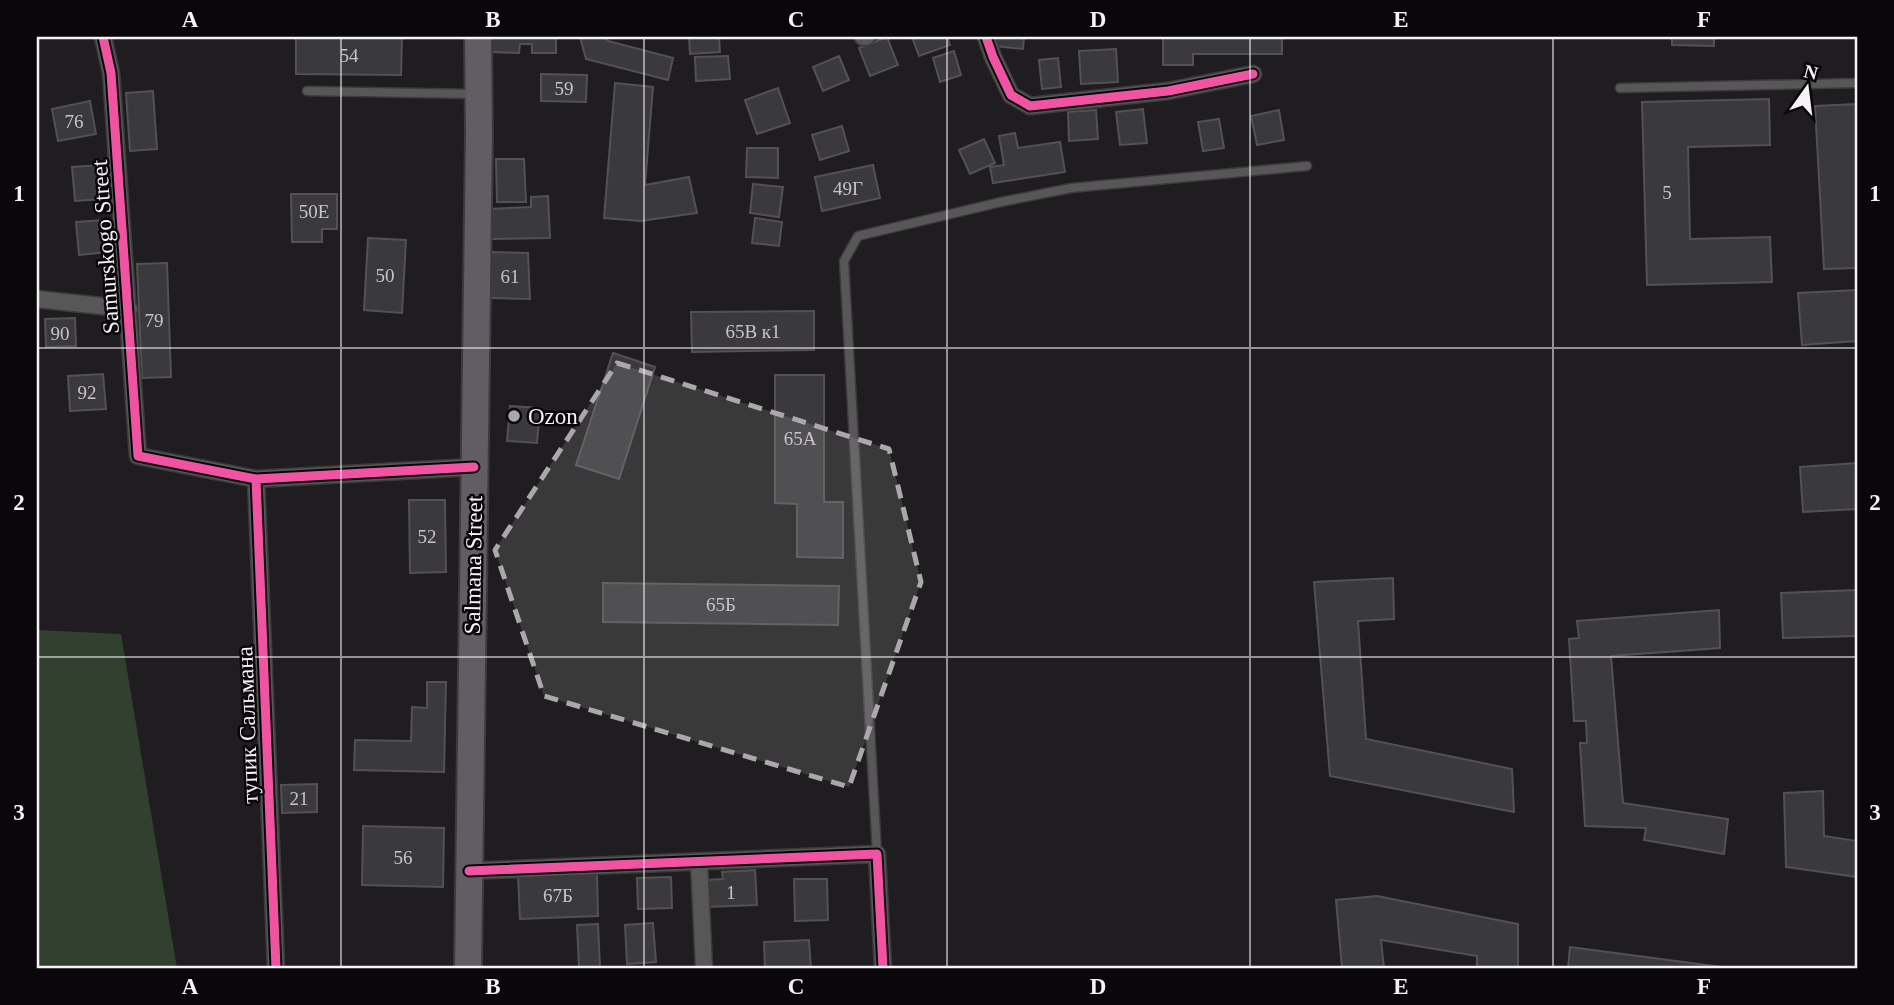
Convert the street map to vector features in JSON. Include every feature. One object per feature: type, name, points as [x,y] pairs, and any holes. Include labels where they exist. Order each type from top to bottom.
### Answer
[{"type":"main road","name":"Salmana Street","points":[[468,968],[478,37]]},
{"type":"street","name":"Samurskogo Street","points":[[103,37],[111,73],[138,456],[256,479]]},
{"type":"street","points":[[986,37],[1012,95],[1030,106],[1168,91],[1253,74]]},
{"type":"street","points":[[37,299],[129,309]]},
{"type":"street","points":[[256,479],[474,467]]},
{"type":"street","name":"тупик Сальмана","points":[[256,479],[276,968]]},
{"type":"street","points":[[469,871],[877,854],[883,968]]},
{"type":"street","points":[[699,862],[704,968]]},
{"type":"lane","points":[[1620,88],[1857,83]]},
{"type":"lane","points":[[307,90],[478,94]]},
{"type":"lane","points":[[877,854],[844,261],[858,236],[1071,188],[1307,166]]},
{"type":"highlighted area","points":[[617,363],[889,449],[921,582],[849,787],[544,696],[495,550]]},
{"type":"green space","points":[[37,630],[121,634],[177,968],[37,968]]},
{"type":"building","points":[[296,37],[402,37],[401,75],[296,74]]},
{"type":"building","points":[[491,37],[556,37],[556,53],[532,53],[532,44],[520,44],[519,53],[491,52]]},
{"type":"building","points":[[580,37],[606,37],[608,41],[673,58],[668,80],[586,59]]},
{"type":"building","points":[[689,37],[719,37],[720,52],[690,54]]},
{"type":"building","points":[[887,37],[898,65],[870,76],[859,48]]},
{"type":"building","points":[[912,37],[947,37],[950,45],[919,56]]},
{"type":"building","points":[[996,37],[1024,37],[1023,49],[995,46]]},
{"type":"building","points":[[1163,37],[1282,37],[1282,54],[1193,54],[1193,65],[1163,65]]},
{"type":"building","points":[[1672,37],[1714,37],[1714,46],[1672,45]]},
{"type":"building","points":[[1116,49],[1118,82],[1081,84],[1079,51]]},
{"type":"building","points":[[954,51],[961,75],[940,82],[933,58]]},
{"type":"building","points":[[728,56],[730,79],[696,81],[695,57]]},
{"type":"building","points":[[839,56],[849,80],[823,91],[813,67]]},
{"type":"building","points":[[1058,58],[1061,87],[1042,89],[1039,60]]},
{"type":"building","points":[[541,74],[587,75],[586,102],[541,101]]},
{"type":"building","points":[[615,83],[653,87],[645,185],[689,177],[697,213],[641,221],[604,218]]},
{"type":"building","points":[[778,88],[790,123],[757,134],[745,100]]},
{"type":"building","points":[[153,91],[157,149],[130,151],[126,93]]},
{"type":"building","points":[[1769,99],[1770,145],[1688,147],[1690,239],[1770,237],[1772,282],[1647,285],[1642,102]]},
{"type":"building","points":[[90,101],[96,134],[58,141],[52,109]]},
{"type":"building","points":[[1857,104],[1857,268],[1824,269],[1815,106]]},
{"type":"building","points":[[1143,109],[1147,143],[1120,145],[1116,112]]},
{"type":"building","points":[[1096,110],[1098,139],[1069,141],[1068,112]]},
{"type":"building","points":[[1279,110],[1284,140],[1257,145],[1251,116]]},
{"type":"building","points":[[1219,119],[1224,148],[1203,151],[1198,122]]},
{"type":"building","points":[[842,126],[849,151],[820,160],[812,135]]},
{"type":"building","points":[[1015,133],[1018,148],[1060,142],[1065,172],[993,183],[990,167],[1004,165],[999,136]]},
{"type":"building","points":[[984,139],[995,163],[970,174],[959,150]]},
{"type":"building","points":[[747,148],[778,148],[778,178],[746,177]]},
{"type":"building","points":[[496,159],[524,159],[526,202],[497,202]]},
{"type":"building","points":[[101,165],[104,199],[75,201],[72,167]]},
{"type":"building","points":[[873,165],[880,198],[822,211],[815,177]]},
{"type":"building","points":[[753,184],[783,187],[779,217],[750,213]]},
{"type":"building","points":[[291,194],[337,194],[337,229],[322,229],[322,242],[292,242]]},
{"type":"building","points":[[548,196],[550,238],[489,239],[488,209],[531,207],[531,197]]},
{"type":"building","points":[[755,218],[782,222],[779,246],[752,243]]},
{"type":"building","points":[[104,220],[107,252],[79,255],[76,222]]},
{"type":"building","points":[[368,238],[406,240],[402,313],[364,310]]},
{"type":"building","points":[[491,252],[528,253],[530,299],[491,298]]},
{"type":"building","points":[[167,263],[171,377],[142,378],[137,264]]},
{"type":"building","points":[[1857,290],[1857,341],[1802,345],[1798,293]]},
{"type":"building","points":[[814,311],[814,350],[692,352],[691,312]]},
{"type":"building","points":[[75,318],[76,346],[46,347],[45,319]]},
{"type":"building","points":[[613,353],[655,367],[619,479],[576,465]]},
{"type":"building","points":[[103,374],[106,409],[70,411],[68,376]]},
{"type":"building","points":[[775,375],[824,375],[824,502],[843,502],[843,558],[797,557],[797,504],[775,503]]},
{"type":"building","points":[[510,406],[540,408],[537,443],[507,441]]},
{"type":"building","points":[[1857,463],[1857,509],[1803,512],[1800,467]]},
{"type":"building","points":[[409,500],[445,500],[446,572],[410,573]]},
{"type":"building","points":[[1393,578],[1394,619],[1358,621],[1366,739],[1512,769],[1514,812],[1330,776],[1314,582]]},
{"type":"building","points":[[603,583],[839,586],[838,625],[603,622]]},
{"type":"building","points":[[1857,590],[1857,636],[1783,638],[1781,593]]},
{"type":"building","points":[[1719,610],[1720,648],[1611,656],[1623,803],[1728,819],[1724,854],[1644,840],[1646,828],[1585,826],[1580,743],[1587,743],[1586,721],[1574,721],[1569,639],[1579,638],[1577,621]]},
{"type":"building","points":[[427,682],[446,682],[444,772],[354,770],[355,740],[411,741],[412,707],[427,708]]},
{"type":"building","points":[[317,784],[317,812],[282,813],[281,785]]},
{"type":"building","points":[[1823,791],[1824,836],[1857,841],[1857,877],[1786,867],[1784,793]]},
{"type":"building","points":[[363,826],[444,828],[443,887],[362,885]]},
{"type":"building","points":[[755,870],[757,905],[707,907],[706,880],[723,879],[722,872]]},
{"type":"building","points":[[597,872],[598,916],[520,919],[518,875]]},
{"type":"building","points":[[671,877],[672,908],[638,909],[637,878]]},
{"type":"building","points":[[794,879],[827,879],[828,920],[795,921]]},
{"type":"building","points":[[1377,896],[1518,924],[1518,968],[1477,968],[1477,956],[1381,940],[1384,968],[1342,968],[1336,900]]},
{"type":"building","points":[[653,923],[656,962],[627,964],[625,925]]},
{"type":"building","points":[[598,924],[600,968],[579,968],[577,925]]},
{"type":"building","points":[[809,940],[811,968],[765,968],[764,942]]},
{"type":"building","points":[[1570,947],[1729,968],[1568,968]]},
{"type":"cycle path","points":[[103,37],[111,73],[138,456],[256,479],[474,467]]},
{"type":"cycle path","points":[[986,37],[1011,95],[1030,106],[1168,91],[1253,74]]},
{"type":"cycle path","points":[[256,479],[276,968]]},
{"type":"cycle path","points":[[469,871],[877,854],[883,968]]},
{"type":"place","name":"Ozon","points":[[514,416]]}]
